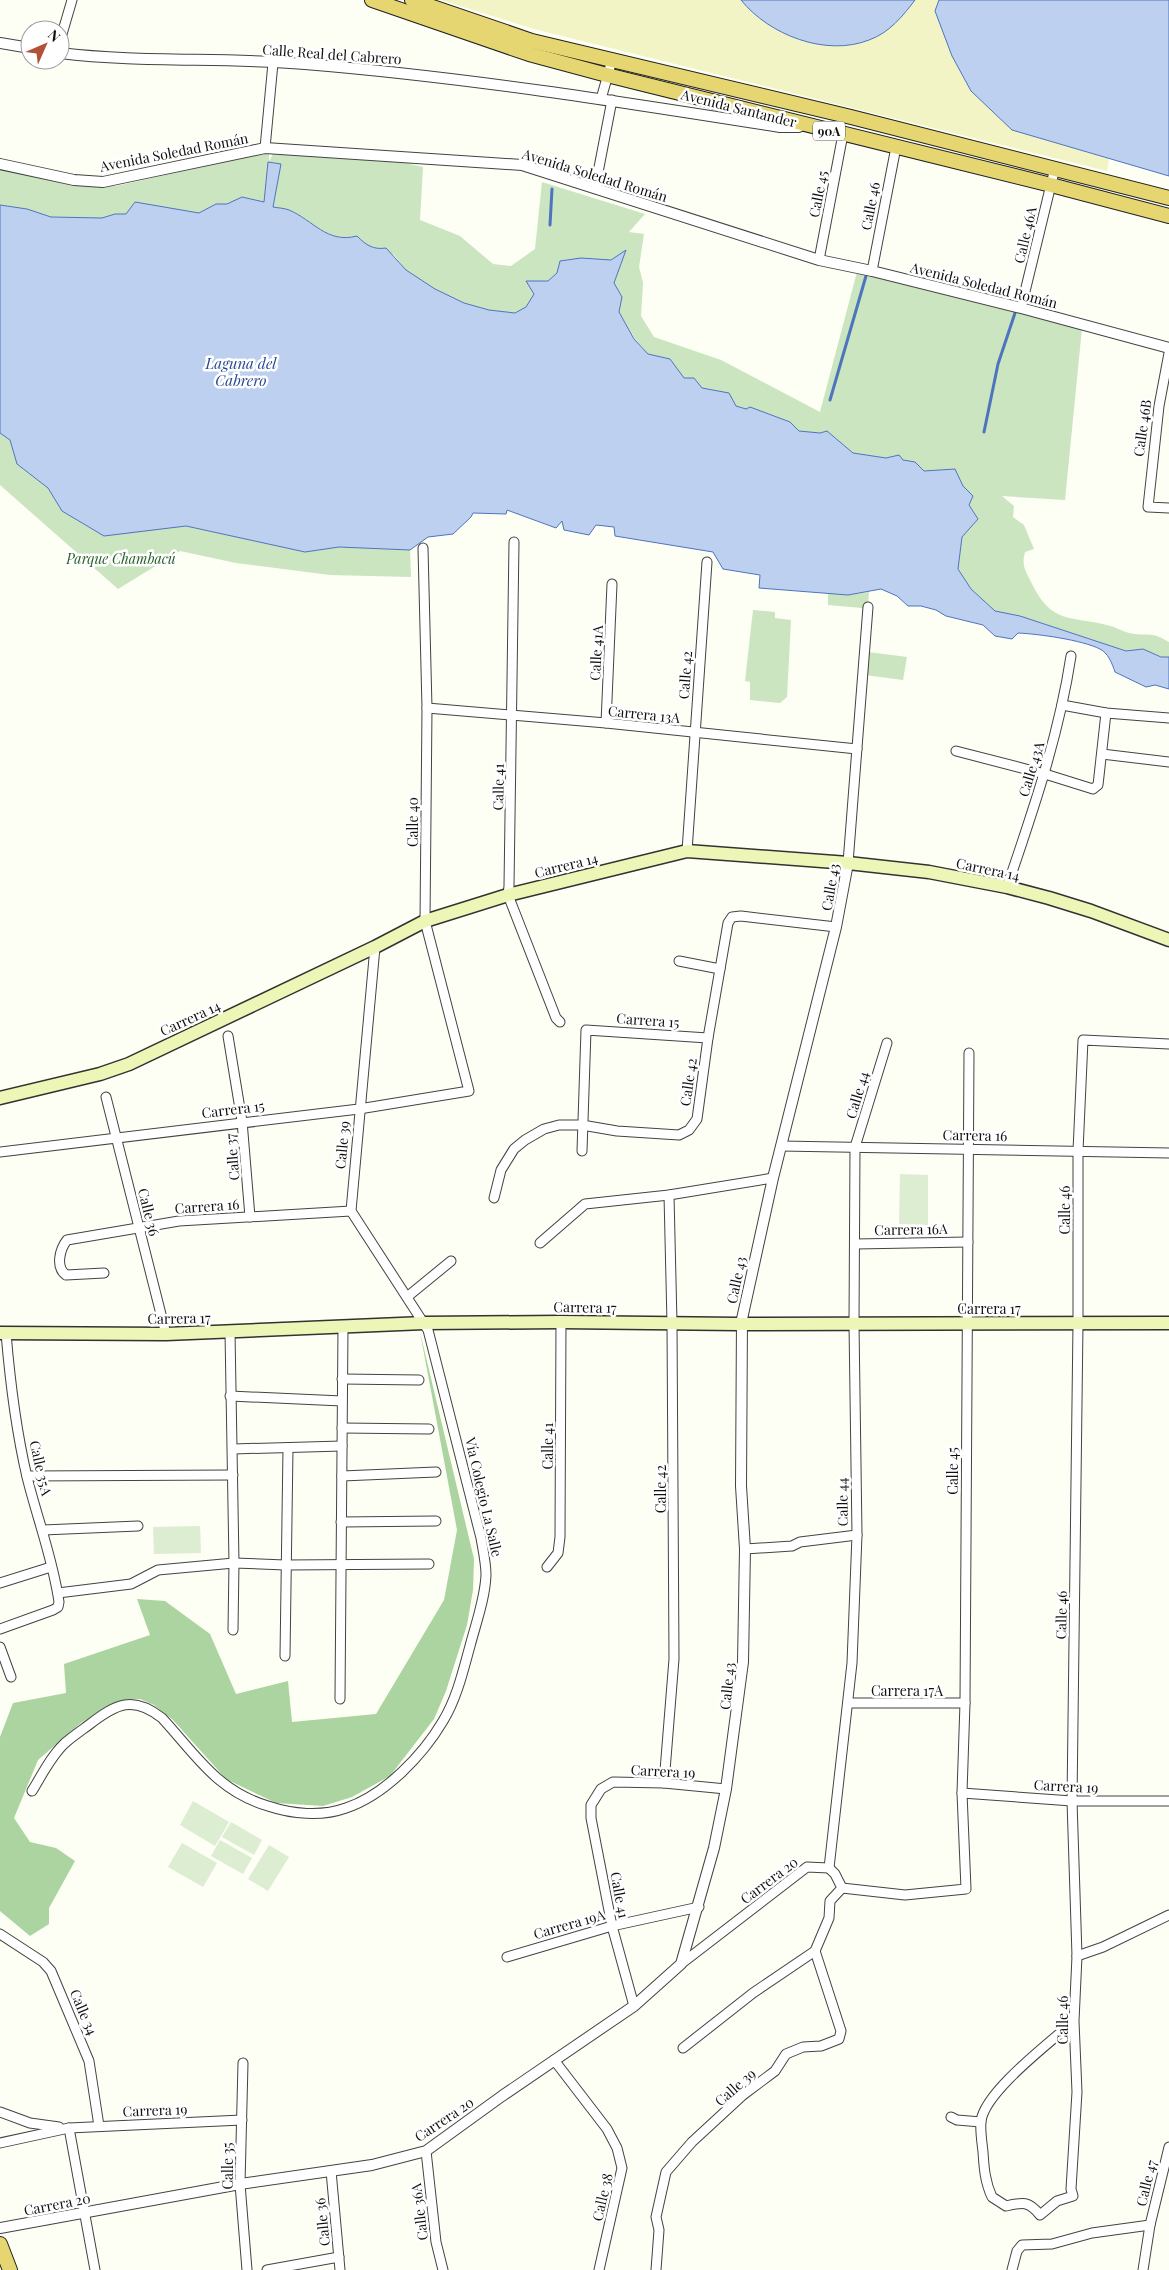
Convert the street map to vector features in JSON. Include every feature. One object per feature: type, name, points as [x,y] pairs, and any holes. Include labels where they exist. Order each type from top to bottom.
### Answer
[{"type":"highway","name":"Avenida Santander","points":[[372,0],[529,54],[1169,216]]},
{"type":"highway","name":"Avenida Santander","points":[[412,0],[532,40],[1055,168],[1169,198]]},
{"type":"highway","points":[[0,2244],[10,2270]]},
{"type":"main road","name":"Carrera 14","points":[[0,1098],[100,1074],[129,1064],[376,947],[425,921],[508,895],[687,851],[848,863],[929,872],[1007,887],[1091,911],[1169,940]]},
{"type":"main road","name":"Carrera 17","points":[[3,1333],[166,1334],[424,1323],[1169,1323]]},
{"type":"street","points":[[66,20],[72,0]]},
{"type":"street","points":[[0,43],[20,46]]},
{"type":"street","name":"Calle Real del Cabrero","points":[[70,54],[108,59],[303,64],[444,77],[606,99],[780,127],[810,126]]},
{"type":"street","points":[[595,188],[606,99],[607,75],[612,60]]},
{"type":"street","points":[[265,148],[273,63]]},
{"type":"street","name":"Calle 45","points":[[819,260],[843,134]]},
{"type":"street","name":"Calle 46","points":[[872,271],[896,147]]},
{"type":"street","name":"Avenida Soledad Román","points":[[0,164],[74,180],[103,182],[265,148],[514,164],[538,169],[819,260],[872,271],[1021,308],[1169,348]]},
{"type":"street","name":"Calle 46A","points":[[1021,308],[1055,168]]},
{"type":"street","name":"Calle 46B","points":[[1169,353],[1159,406],[1148,507],[1169,508]]},
{"type":"street","name":"Calle 41","points":[[514,542],[513,716],[510,886],[508,895],[556,1018],[560,1022]]},
{"type":"street","name":"Calle 40","points":[[423,548],[427,708],[425,921],[469,1091]]},
{"type":"street","name":"Calle 42","points":[[687,851],[707,562]]},
{"type":"street","name":"Calle 41A","points":[[606,724],[612,584]]},
{"type":"street","name":"Calle 43","points":[[681,1964],[699,1907],[726,1789],[744,1662],[745,1548],[741,1486],[742,1324],[773,1178],[836,927],[848,863],[868,606]]},
{"type":"street","name":"Calle 43A","points":[[1007,887],[1044,774],[1062,705],[1071,656]]},
{"type":"street","points":[[1062,705],[1106,713],[1169,718]]},
{"type":"street","name":"Carrera 13A","points":[[427,708],[857,749]]},
{"type":"street","points":[[956,750],[1093,789],[1097,788],[1106,713]]},
{"type":"street","points":[[1102,754],[1169,762]]},
{"type":"street","name":"Calle 42","points":[[582,1124],[617,1131],[679,1135],[689,1130],[697,1119],[708,1038],[728,923],[732,917],[741,916],[836,927]]},
{"type":"street","name":"Calle 39","points":[[351,1211],[359,1109],[376,947]]},
{"type":"street","points":[[679,961],[720,969]]},
{"type":"street","name":"Carrera 15","points":[[582,1124],[586,1030],[708,1038]]},
{"type":"street","name":"Calle 37","points":[[228,1036],[242,1121],[250,1217]]},
{"type":"street","name":"Calle 46","points":[[981,2122],[984,2172],[992,2197],[1006,2206],[1023,2203],[1031,2205],[1040,2215],[1057,2200],[1073,2196],[1071,2189],[1077,2092],[1074,2021],[1077,1956],[1072,1802],[1078,1323],[1078,1151],[1083,1040],[1169,1044]]},
{"type":"street","name":"Calle 44","points":[[829,1868],[849,1703],[857,1535],[854,1324],[856,1147],[887,1043]]},
{"type":"street","name":"Calle 45","points":[[842,1888],[905,1895],[966,1889],[962,1793],[965,1703],[969,1053]]},
{"type":"street","name":"Carrera 15","points":[[0,1152],[242,1121],[359,1109],[469,1091]]},
{"type":"street","name":"Calle 36","points":[[106,1097],[166,1334]]},
{"type":"street","points":[[494,1198],[501,1170],[514,1149],[544,1129],[559,1125],[582,1124],[582,1151]]},
{"type":"street","name":"Carrera 16","points":[[781,1146],[1169,1153]]},
{"type":"street","points":[[540,1244],[585,1204],[669,1195],[773,1178]]},
{"type":"street","name":"Calle 42","points":[[664,1783],[674,1659],[672,1323],[669,1195]]},
{"type":"street","points":[[351,1211],[424,1323]]},
{"type":"street","name":"Carrera 16","points":[[104,1274],[63,1274],[60,1268],[60,1253],[67,1240],[138,1226],[179,1221],[351,1211]]},
{"type":"street","name":"Carrera 16A","points":[[855,1244],[968,1242]]},
{"type":"street","points":[[407,1297],[451,1261]]},
{"type":"street","name":"Calle 41","points":[[547,1567],[558,1553],[560,1537],[561,1322]]},
{"type":"street","name":"Vía Colegio La Salle","points":[[32,1791],[64,1744],[110,1709],[119,1705],[129,1704],[153,1710],[173,1730],[211,1775],[240,1795],[267,1806],[300,1814],[346,1808],[397,1777],[417,1757],[444,1720],[456,1693],[477,1623],[486,1576],[482,1538],[432,1344],[424,1323]]},
{"type":"street","points":[[340,1699],[343,1327]]},
{"type":"street","points":[[230,1332],[230,1396],[233,1449],[233,1630]]},
{"type":"street","name":"Calle 35A","points":[[0,1630],[58,1607],[58,1594],[43,1530],[27,1476],[3,1333]]},
{"type":"street","points":[[342,1379],[419,1380]]},
{"type":"street","points":[[230,1396],[342,1401]]},
{"type":"street","points":[[342,1428],[429,1429]]},
{"type":"street","points":[[233,1449],[342,1446]]},
{"type":"street","points":[[285,1656],[288,1448]]},
{"type":"street","points":[[342,1476],[436,1472]]},
{"type":"street","points":[[27,1476],[233,1475]]},
{"type":"street","points":[[342,1522],[436,1521]]},
{"type":"street","points":[[43,1530],[138,1526]]},
{"type":"street","points":[[745,1548],[792,1546],[800,1542],[857,1535]]},
{"type":"street","points":[[58,1594],[131,1584],[158,1570],[234,1563],[285,1565],[429,1564]]},
{"type":"street","points":[[0,1583],[51,1567]]},
{"type":"street","points":[[0,1647],[11,1677]]},
{"type":"street","name":"Carrera 17A","points":[[849,1703],[965,1703]]},
{"type":"street","name":"Carrera 19","points":[[601,1789],[613,1782],[664,1783],[726,1789]]},
{"type":"street","name":"Calle 41","points":[[601,1789],[591,1805],[591,1818],[612,1926],[634,2006]]},
{"type":"street","name":"Carrera 19","points":[[962,1793],[1072,1802],[1169,1802]]},
{"type":"street","name":"Carrera 20","points":[[0,2228],[240,2184],[372,2165],[426,2151],[634,2006],[681,1964],[807,1867],[829,1868]]},
{"type":"street","points":[[683,2048],[753,1993],[815,1951],[830,1918],[830,1900],[842,1888],[835,1874],[829,1868]]},
{"type":"street","name":"Carrera 19A","points":[[507,1957],[612,1926],[699,1907]]},
{"type":"street","points":[[1077,1956],[1103,1947],[1169,1915]]},
{"type":"street","name":"Calle 34","points":[[0,1934],[43,1962],[51,1971],[90,2061],[99,2126]]},
{"type":"street","name":"Calle 39","points":[[656,2270],[659,2230],[656,2217],[666,2172],[692,2142],[743,2095],[775,2071],[786,2054],[803,2048],[821,2046],[839,2039],[841,2031],[815,1951]]},
{"type":"street","points":[[951,2117],[957,2120],[981,2122],[984,2110],[1005,2083],[1074,2021]]},
{"type":"street","name":"Calle 38","points":[[554,2060],[607,2129],[617,2148],[622,2168],[599,2270]]},
{"type":"street","name":"Calle 35","points":[[243,2062],[240,2184],[247,2270]]},
{"type":"street","name":"Carrera 19","points":[[0,2112],[39,2126],[69,2128],[242,2120]]},
{"type":"street","points":[[69,2128],[95,2270]]},
{"type":"street","name":"Carrera 19","points":[[0,2143],[69,2128]]},
{"type":"street","name":"Calle 47","points":[[1143,2270],[1150,2225],[1169,2148]]},
{"type":"street","name":"Calle 36A","points":[[426,2151],[436,2242],[443,2270]]},
{"type":"street","name":"Calle 36","points":[[331,2172],[340,2270]]},
{"type":"street","points":[[1012,2270],[1017,2251],[1022,2245],[1052,2244],[1092,2233],[1150,2225]]},
{"type":"street","points":[[267,2270],[339,2258]]},
{"type":"green space","points":[[269,152],[269,161],[273,154],[406,163],[423,167],[420,220],[460,236],[493,264],[511,266],[535,249],[542,182],[645,214],[629,232],[644,234],[639,267],[643,283],[641,316],[654,337],[721,360],[820,412],[857,272],[1004,306],[1082,328],[1065,500],[1002,496],[1014,506],[1013,517],[1024,525],[1034,549],[1025,552],[1024,565],[1039,597],[1047,606],[1055,612],[1072,619],[1107,625],[1129,633],[1157,636],[1169,642],[1169,657],[1162,657],[1143,649],[1126,651],[1020,616],[995,612],[971,589],[958,569],[962,537],[978,519],[969,505],[973,496],[963,486],[955,469],[924,471],[915,463],[903,460],[899,455],[886,458],[853,453],[827,431],[820,433],[799,431],[790,422],[735,406],[729,393],[702,388],[694,378],[684,378],[670,359],[648,354],[635,339],[619,312],[622,297],[614,283],[625,251],[611,260],[561,261],[557,273],[548,281],[526,281],[534,294],[526,307],[515,313],[489,310],[464,303],[435,289],[406,270],[394,255],[365,245],[357,236],[337,237],[298,214],[287,209],[273,207],[281,164],[268,162],[264,202],[242,197],[227,204],[216,204],[199,213],[135,202],[126,214],[115,214],[102,218],[51,217],[27,209],[0,205],[0,169],[64,182],[116,186]]},
{"type":"green space","name":"Parque Chambacú","points":[[0,433],[10,440],[17,464],[48,488],[62,511],[104,536],[186,526],[305,552],[339,547],[410,550],[411,577],[330,575],[236,563],[180,551],[118,589],[0,485]]},
{"type":"green space","points":[[869,592],[868,605],[862,608],[828,605],[828,593],[848,595]]},
{"type":"green space","points":[[753,610],[775,612],[775,618],[791,620],[787,697],[780,703],[750,700],[750,682],[745,681]]},
{"type":"green space","points":[[868,652],[907,657],[903,680],[865,675]]},
{"type":"shaded area","points":[[900,1174],[928,1175],[928,1225],[899,1224]]},
{"type":"shaded area","points":[[420,1332],[474,1559],[473,1590],[467,1625],[446,1691],[434,1719],[390,1776],[352,1797],[323,1806],[276,1803],[226,1779],[173,1720],[154,1705],[140,1699],[116,1702],[82,1722],[38,1760],[14,1818],[30,1842],[56,1848],[75,1861],[49,1908],[49,1924],[30,1936],[0,1911],[0,1737],[13,1703],[66,1693],[64,1664],[150,1635],[137,1599],[165,1601],[210,1634],[236,1694],[288,1681],[292,1722],[376,1714],[444,1600],[457,1530]]},
{"type":"shaded area","points":[[200,1526],[201,1553],[154,1554],[153,1527]]},
{"type":"shaded area","points":[[193,1801],[229,1822],[215,1846],[180,1825]]},
{"type":"shaded area","points":[[231,1822],[262,1840],[254,1855],[222,1837]]},
{"type":"shaded area","points":[[220,1840],[252,1858],[243,1874],[211,1856]]},
{"type":"shaded area","points":[[182,1843],[217,1863],[203,1887],[168,1867]]},
{"type":"shaded area","points":[[269,1845],[289,1857],[268,1891],[248,1879]]},
{"type":"sand","points":[[441,0],[741,0],[762,20],[906,13],[915,0],[939,0],[935,11],[952,56],[971,91],[1012,130],[1109,159],[1107,171],[534,29]]},
{"type":"water","points":[[741,0],[915,0],[906,12],[883,33],[852,45],[835,46],[799,40],[782,33],[753,12]]},
{"type":"water","points":[[939,0],[1169,0],[1169,176],[1012,130],[971,91],[952,56],[935,11]]},
{"type":"water","name":"Laguna del Cabrero","points":[[268,162],[281,164],[273,207],[283,208],[298,214],[321,230],[337,237],[357,236],[370,246],[386,248],[406,270],[435,289],[464,303],[489,310],[515,313],[526,307],[534,294],[526,281],[548,281],[557,273],[560,261],[581,258],[611,260],[626,250],[614,283],[622,297],[619,312],[634,339],[648,354],[670,359],[684,378],[694,378],[702,388],[729,393],[736,406],[746,409],[750,407],[790,422],[799,431],[820,433],[827,431],[853,453],[886,458],[899,455],[903,460],[915,462],[924,471],[955,469],[963,486],[973,496],[969,505],[978,519],[962,537],[958,569],[971,589],[995,611],[1020,616],[1126,651],[1143,649],[1161,657],[1169,657],[1169,689],[1155,685],[1146,687],[1115,672],[1103,651],[1083,643],[1018,633],[1012,639],[995,636],[983,625],[946,616],[936,610],[921,606],[908,606],[897,596],[881,589],[848,595],[759,588],[760,575],[723,569],[713,552],[615,536],[614,527],[596,525],[589,535],[564,530],[562,521],[556,528],[507,510],[506,514],[473,513],[453,534],[428,537],[410,550],[339,547],[305,552],[186,526],[104,536],[62,511],[48,488],[17,464],[10,440],[0,433],[0,205],[27,209],[51,217],[102,218],[115,214],[126,214],[135,202],[199,213],[216,204],[227,204],[242,197],[264,202]]},
{"type":"waterway","points":[[550,225],[552,189]]},
{"type":"waterway","points":[[830,400],[866,276]]},
{"type":"waterway","points":[[984,432],[998,364],[1016,310]]}]
